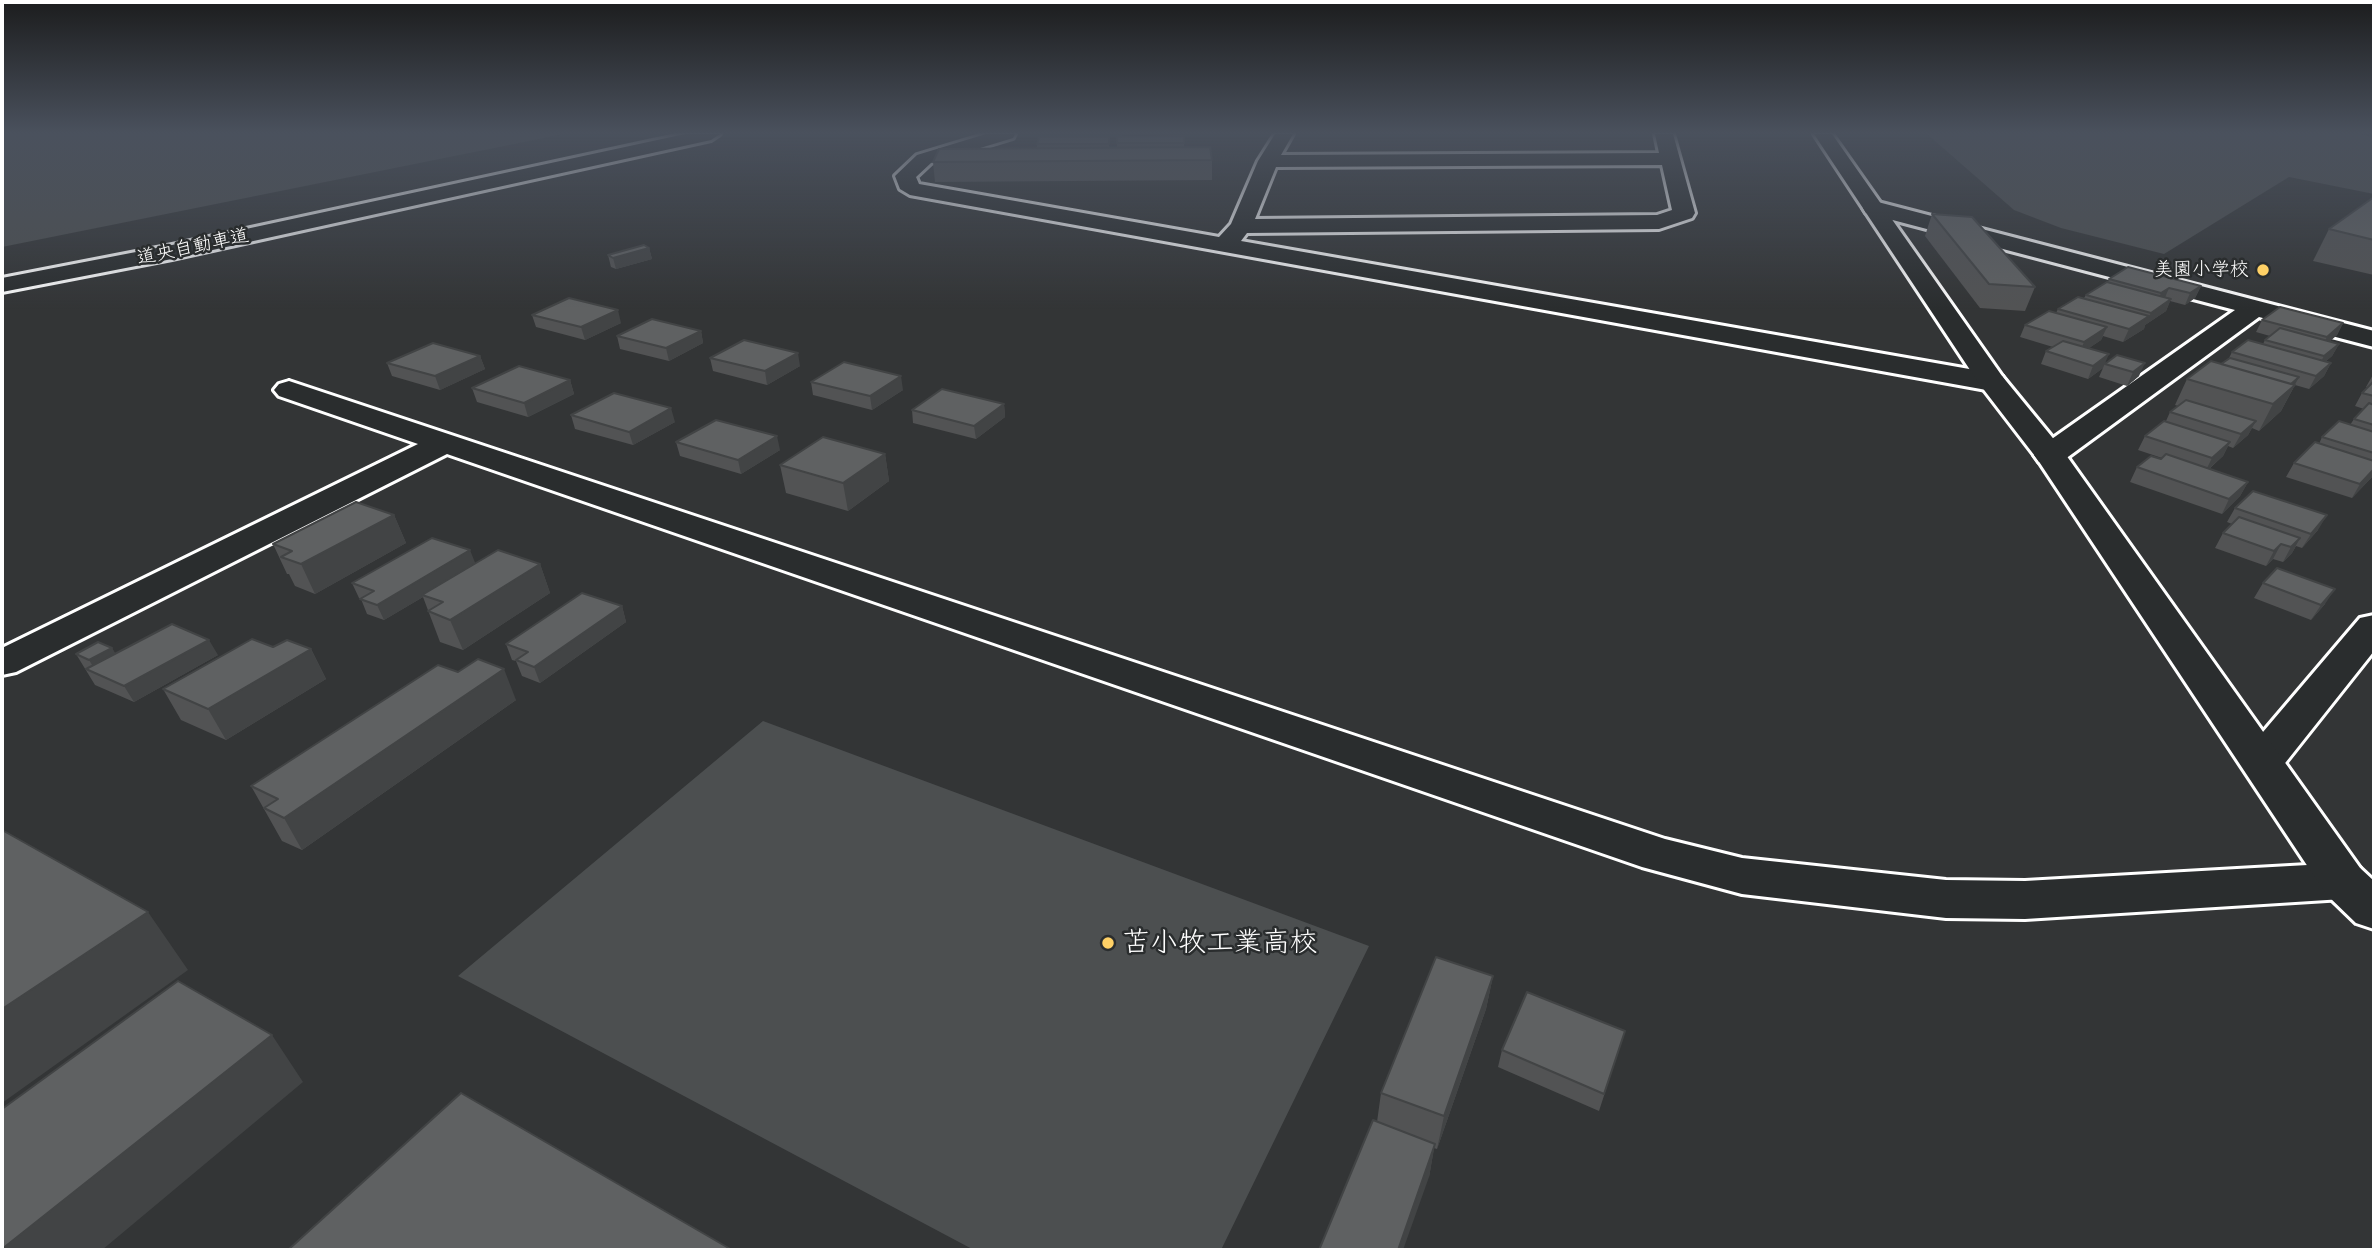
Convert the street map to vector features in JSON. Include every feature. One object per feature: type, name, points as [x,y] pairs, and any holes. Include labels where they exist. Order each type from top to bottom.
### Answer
[{"type":"main road","name":"道央自動車道","points":[[2,267],[372,192]]},
{"type":"main road","name":"道央自動車道","points":[[2,285],[172,252],[444,192]]},
{"type":"main road","points":[[929,192],[1992,382]]},
{"type":"main road","points":[[1224,246],[1241,226],[1255,192]]},
{"type":"main road","points":[[1241,226],[1659,222],[1684,213],[1679,192]]},
{"type":"main road","points":[[1863,192],[1992,382],[2050,455],[2343,881],[2374,911]]},
{"type":"main road","points":[[1874,208],[2374,338]]},
{"type":"main road","points":[[2050,455],[2255,308]]},
{"type":"main road","points":[[289,390],[1646,850],[1742,876],[1855,891],[1959,899],[2025,900],[2343,881]]},
{"type":"main road","points":[[2,663],[447,442]]},
{"type":"main road","points":[[2262,762],[2374,626]]},
{"type":"shaded area","points":[[2,192],[273,192],[2,247]]},
{"type":"shaded area","points":[[1994,192],[2264,192],[2164,254],[2061,228],[2014,210]]},
{"type":"shaded area","points":[[763,721],[1369,946],[1221,1250],[974,1250],[458,976]]},
{"type":"building","points":[[2374,197],[2374,240],[2329,229]]},
{"type":"building","points":[[1932,214],[1972,217],[2035,287],[1989,284]]},
{"type":"building","points":[[644,245],[649,248],[613,258],[608,255]]},
{"type":"building","points":[[2128,267],[2201,286],[2190,293],[2169,288],[2161,293],[2109,279]]},
{"type":"building","points":[[2107,282],[2171,299],[2151,313],[2086,295]]},
{"type":"building","points":[[2078,297],[2149,316],[2129,329],[2058,309]]},
{"type":"building","points":[[569,298],[618,310],[581,327],[532,315]]},
{"type":"building","points":[[2280,307],[2343,323],[2327,337],[2262,320]]},
{"type":"building","points":[[2049,311],[2107,327],[2084,342],[2025,325]]},
{"type":"building","points":[[652,319],[701,331],[666,348],[617,336]]},
{"type":"building","points":[[2280,328],[2339,344],[2324,356],[2265,340]]},
{"type":"building","points":[[744,340],[798,353],[765,371],[710,358]]},
{"type":"building","points":[[2248,340],[2331,363],[2316,376],[2232,352]]},
{"type":"building","points":[[2063,341],[2109,354],[2093,366],[2046,351]]},
{"type":"building","points":[[433,343],[480,356],[435,376],[387,363]]},
{"type":"building","points":[[2117,355],[2145,363],[2133,372],[2105,364]]},
{"type":"building","points":[[2230,358],[2299,377],[2291,384],[2221,364]]},
{"type":"building","points":[[2211,361],[2295,385],[2273,404],[2187,379]]},
{"type":"building","points":[[844,362],[901,376],[870,396],[811,382]]},
{"type":"building","points":[[519,366],[570,380],[524,403],[472,388]]},
{"type":"building","points":[[2374,381],[2374,396],[2362,393]]},
{"type":"building","points":[[942,389],[1004,404],[974,426],[912,410]]},
{"type":"building","points":[[614,393],[671,408],[629,432],[571,415]]},
{"type":"building","points":[[2186,400],[2256,421],[2241,434],[2170,412]]},
{"type":"building","points":[[2369,403],[2374,405],[2374,425],[2354,419]]},
{"type":"building","points":[[716,420],[777,436],[738,460],[676,442]]},
{"type":"building","points":[[2164,421],[2230,442],[2212,458],[2145,436]]},
{"type":"building","points":[[2339,421],[2374,432],[2374,453],[2322,437]]},
{"type":"building","points":[[823,437],[885,454],[843,483],[780,465]]},
{"type":"building","points":[[2315,442],[2374,461],[2374,469],[2360,484],[2294,463]]},
{"type":"building","points":[[2166,454],[2248,482],[2229,499],[2137,467],[2151,456],[2161,459]]},
{"type":"building","points":[[2253,491],[2327,515],[2311,534],[2235,508]]},
{"type":"building","points":[[356,502],[394,515],[301,564],[281,557],[292,551],[273,544]]},
{"type":"building","points":[[2239,517],[2300,538],[2291,547],[2281,544],[2274,551],[2223,533]]},
{"type":"building","points":[[432,538],[470,550],[377,605],[360,599],[374,591],[352,583]]},
{"type":"building","points":[[498,550],[540,564],[450,620],[428,611],[443,602],[422,595]]},
{"type":"building","points":[[2277,568],[2335,589],[2321,605],[2263,583]]},
{"type":"building","points":[[582,593],[622,606],[534,667],[516,660],[528,652],[506,644]]},
{"type":"building","points":[[172,624],[209,640],[124,686],[86,669]]},
{"type":"building","points":[[252,639],[273,647],[287,640],[311,649],[208,709],[163,689]]},
{"type":"building","points":[[98,642],[112,648],[89,660],[76,654]]},
{"type":"building","points":[[478,659],[504,669],[284,818],[264,808],[278,799],[251,786],[438,665],[458,672]]},
{"type":"building","points":[[2,830],[148,912],[2,1009]]},
{"type":"building","points":[[1436,957],[1493,976],[1444,1116],[1381,1093]]},
{"type":"building","points":[[178,981],[272,1035],[2,1249],[2,1109]]},
{"type":"building","points":[[1527,992],[1625,1031],[1604,1094],[1502,1050]]},
{"type":"building","points":[[461,1093],[732,1250],[288,1250]]},
{"type":"building","points":[[1373,1120],[1435,1144],[1398,1250],[1319,1250]]},
{"type":"place","name":"美園小学校","points":[[2263,270]]},
{"type":"place","name":"苫小牧工業高校","points":[[1108,943]]}]
